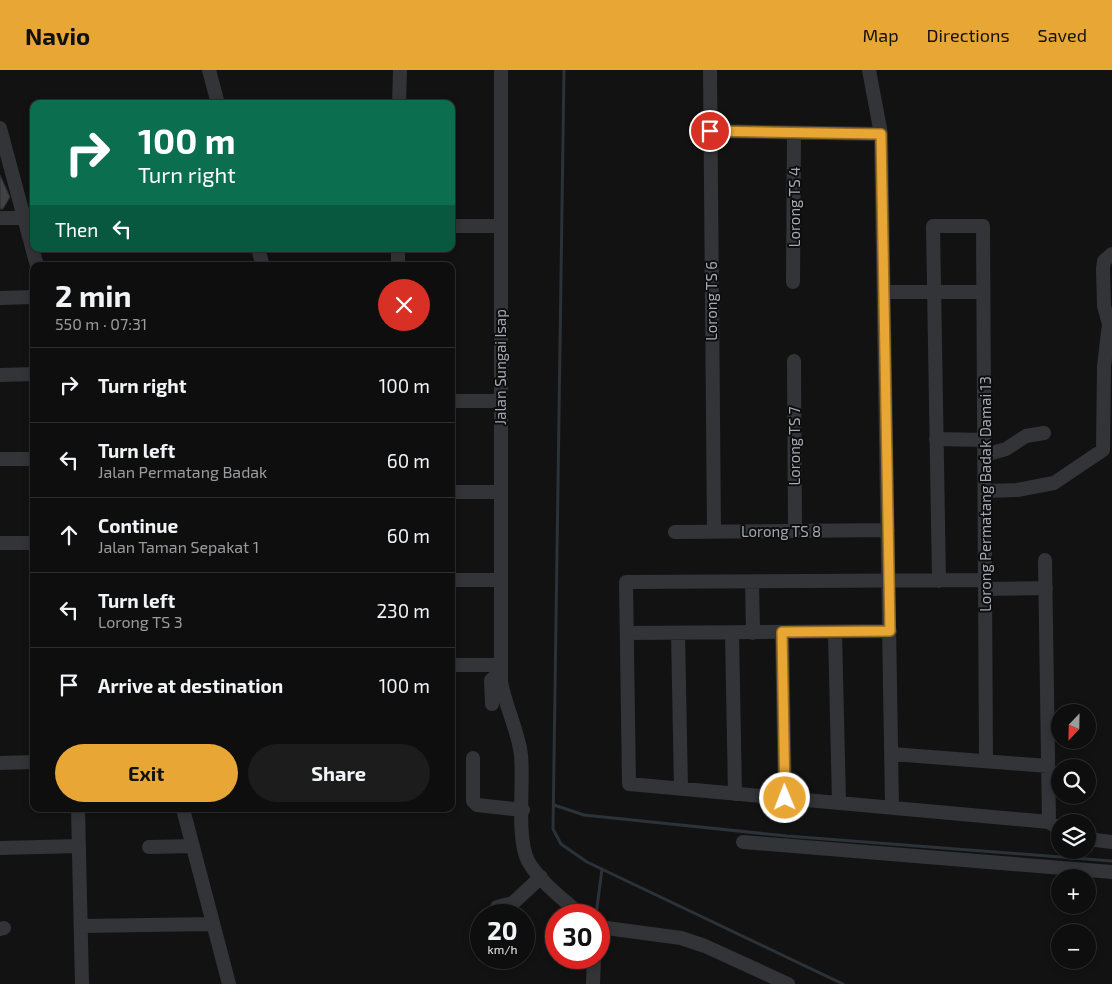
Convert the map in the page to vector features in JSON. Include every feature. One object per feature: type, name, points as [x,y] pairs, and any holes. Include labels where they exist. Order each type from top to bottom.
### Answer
[{"type":"street","points":[[209,70],[217,100]]},
{"type":"street","points":[[400,70],[400,100]]},
{"type":"street","name":"Jalan Sungai Isap","points":[[500,669],[501,70]]},
{"type":"street","name":"Lorong TS 6","points":[[710,70],[714,532]]},
{"type":"street","points":[[869,70],[881,134],[892,807]]},
{"type":"street","points":[[710,131],[881,134]]},
{"type":"street","name":"Lorong TS 4","points":[[793,282],[794,133]]},
{"type":"street","points":[[1,136],[30,240]]},
{"type":"street","points":[[0,218],[24,218]]},
{"type":"street","points":[[455,226],[501,226]]},
{"type":"street","name":"Lorong Permatang Badak Damai 13","points":[[933,292],[933,226],[982,226],[986,761]]},
{"type":"street","points":[[985,491],[1017,490],[1054,483],[1103,450],[1104,366],[1109,324],[1104,306],[1103,269],[1104,262],[1112,254]]},
{"type":"street","points":[[884,292],[983,292]]},
{"type":"street","points":[[933,292],[939,581]]},
{"type":"street","points":[[0,298],[30,297]]},
{"type":"street","name":"Lorong TS 7","points":[[794,361],[795,531]]},
{"type":"street","points":[[0,375],[30,374]]},
{"type":"street","points":[[455,400],[500,401]]},
{"type":"street","points":[[985,454],[1006,449],[1026,436],[1044,433]]},
{"type":"street","points":[[936,439],[984,440]]},
{"type":"street","points":[[0,459],[30,459]]},
{"type":"street","points":[[455,492],[500,492]]},
{"type":"street","name":"Lorong TS 8","points":[[675,532],[888,530]]},
{"type":"street","points":[[0,544],[30,543]]},
{"type":"street","points":[[1045,560],[1048,766],[1053,814]]},
{"type":"street","points":[[455,580],[500,580]]},
{"type":"street","points":[[1046,588],[939,581],[626,582],[626,633],[630,784],[892,807],[1051,826]]},
{"type":"street","points":[[752,582],[753,633]]},
{"type":"street","points":[[626,633],[890,631]]},
{"type":"street","points":[[782,632],[785,798]]},
{"type":"street","points":[[835,632],[839,802]]},
{"type":"street","points":[[678,633],[681,788]]},
{"type":"street","points":[[732,633],[735,794]]},
{"type":"street","points":[[455,665],[500,669]]},
{"type":"street","points":[[492,704],[491,680],[500,669]]},
{"type":"street","points":[[500,669],[502,693],[517,732],[521,754],[524,848],[528,860],[541,877],[569,904]]},
{"type":"street","points":[[892,754],[1048,766]]},
{"type":"street","points":[[473,758],[473,801],[484,808],[523,810]]},
{"type":"street","points":[[0,763],[30,762]]},
{"type":"street","points":[[78,812],[82,984]]},
{"type":"street","points":[[184,812],[229,984]]},
{"type":"street","points":[[1096,840],[1112,842]]},
{"type":"street","points":[[743,842],[1112,872]]},
{"type":"street","points":[[0,848],[79,846]]},
{"type":"street","points":[[149,847],[193,846]]},
{"type":"street","points":[[513,904],[541,877]]},
{"type":"street","points":[[81,926],[213,924]]},
{"type":"street","points":[[610,928],[681,938],[705,946],[788,984]]},
{"type":"street","points":[[594,969],[594,984]]},
{"type":"building","points":[[0,175],[10,197],[3,209],[0,209]]},
{"type":"waterway","points":[[564,70],[553,829],[561,844],[587,862],[843,984]]},
{"type":"waterway","points":[[554,805],[584,815],[787,836],[1112,861]]},
{"type":"waterway","points":[[597,904],[602,869]]},
{"type":"route","points":[[710,131],[881,134],[890,631],[782,632],[785,798]]}]
